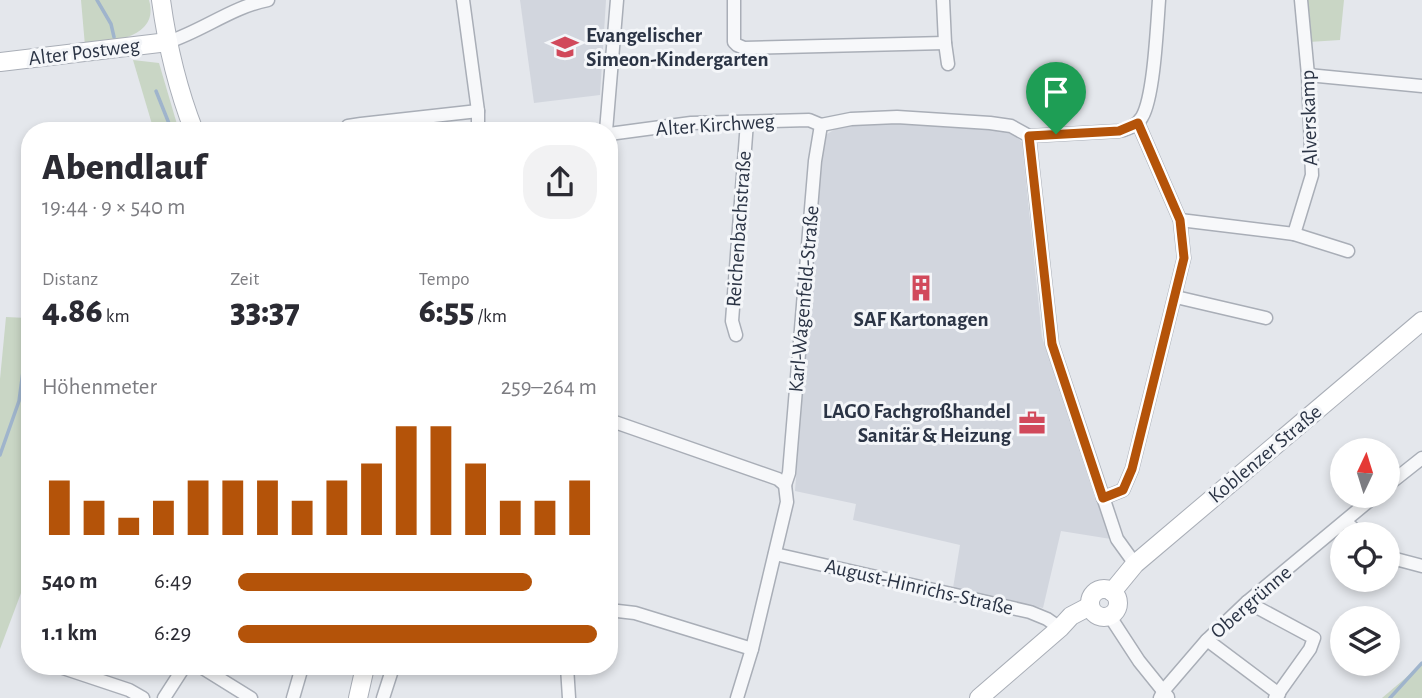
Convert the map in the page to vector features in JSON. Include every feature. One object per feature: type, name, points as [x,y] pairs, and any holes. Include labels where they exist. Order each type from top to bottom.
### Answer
[{"type":"street","points":[[160,0],[168,42],[191,122]]},
{"type":"street","points":[[168,42],[190,35],[247,4],[268,0]]},
{"type":"street","points":[[463,0],[478,122]]},
{"type":"street","points":[[609,122],[617,0]]},
{"type":"street","points":[[734,0],[734,42],[744,48],[945,43]]},
{"type":"street","points":[[943,0],[948,64]]},
{"type":"street","points":[[1103,498],[1123,490],[1132,469],[1184,258],[1180,220],[1138,123],[1147,105],[1159,0]]},
{"type":"street","name":"Alverskamp","points":[[1294,234],[1312,174],[1308,75],[1301,0]]},
{"type":"street","name":"Alter Postweg","points":[[0,62],[168,42]]},
{"type":"street","points":[[1308,75],[1422,86]]},
{"type":"street","points":[[379,122],[478,111]]},
{"type":"street","name":"Alter Kirchweg","points":[[618,132],[691,123],[809,120],[827,123],[897,117],[964,120],[1011,126],[1029,136],[1119,131],[1138,123]]},
{"type":"street","name":"Reichenbachstraße","points":[[736,335],[732,321],[747,122]]},
{"type":"street","name":"Karl-Wagenfeld-Straße","points":[[737,698],[752,649],[787,502],[785,485],[789,472],[815,161],[827,123]]},
{"type":"street","points":[[1029,136],[1052,344],[1117,539],[1135,564]]},
{"type":"street","points":[[1180,220],[1294,234],[1348,251]]},
{"type":"street","points":[[1176,297],[1266,318]]},
{"type":"street","name":"Koblenzer Straße","points":[[1098,612],[1091,598],[1096,591],[1104,589],[1112,592],[1135,564],[1422,321]]},
{"type":"street","points":[[618,423],[778,479],[785,485]]},
{"type":"street","points":[[1400,475],[1422,458]]},
{"type":"street","name":"Obergrünne","points":[[1164,696],[1207,640],[1247,602],[1360,508]]},
{"type":"street","name":"August-Hinrichs-Straße","points":[[775,554],[1030,612],[1060,628]]},
{"type":"street","points":[[1400,560],[1422,566]]},
{"type":"street","points":[[1207,640],[1277,696],[1310,649],[1314,638],[1247,602]]},
{"type":"street","points":[[618,611],[635,613],[752,649]]},
{"type":"street","points":[[979,698],[1071,616],[1098,612],[1164,696]]},
{"type":"street","points":[[84,675],[129,690],[143,698]]},
{"type":"street","points":[[164,698],[179,675]]},
{"type":"street","points":[[214,675],[251,698]]},
{"type":"street","points":[[293,698],[300,675]]},
{"type":"street","points":[[358,698],[363,675]]},
{"type":"street","points":[[383,698],[390,675]]},
{"type":"street","points":[[568,675],[569,698]]},
{"type":"shaded area","name":"Evangelischer Simeon-Kindergarten","points":[[520,0],[606,0],[600,95],[534,103]]},
{"type":"shaded area","points":[[907,122],[1002,129],[1013,133],[1022,142],[1042,337],[1111,539],[1061,531],[1043,608],[953,588],[960,545],[853,520],[856,504],[795,491],[821,143],[824,136],[845,123]]},
{"type":"green space","points":[[81,0],[149,0],[151,13],[141,30],[131,35],[85,46]]},
{"type":"green space","points":[[1307,0],[1344,0],[1340,40],[1309,42]]},
{"type":"green space","points":[[133,60],[159,63],[176,122],[151,122]]},
{"type":"green space","points":[[6,317],[21,318],[21,593],[0,649],[0,379]]},
{"type":"green space","points":[[1422,664],[1422,698],[1382,698]]},
{"type":"waterway","points":[[97,0],[111,24],[114,37]]},
{"type":"waterway","points":[[156,91],[168,122]]},
{"type":"waterway","points":[[0,455],[19,401],[21,386]]},
{"type":"waterway","points":[[1390,698],[1422,663]]},
{"type":"place","name":"Evangelischer Simeon-Kindergarten","points":[[565,47]]},
{"type":"place","name":"SAF Kartonagen","points":[[921,288]]},
{"type":"place","name":"LAGO Fachgroßhandel Sanitär & Heizung","points":[[1032,423]]},
{"type":"route","points":[[1138,123],[1180,220],[1184,258],[1132,469],[1123,490],[1103,498],[1052,344],[1029,136],[1056,134],[1119,131],[1138,123]]}]
